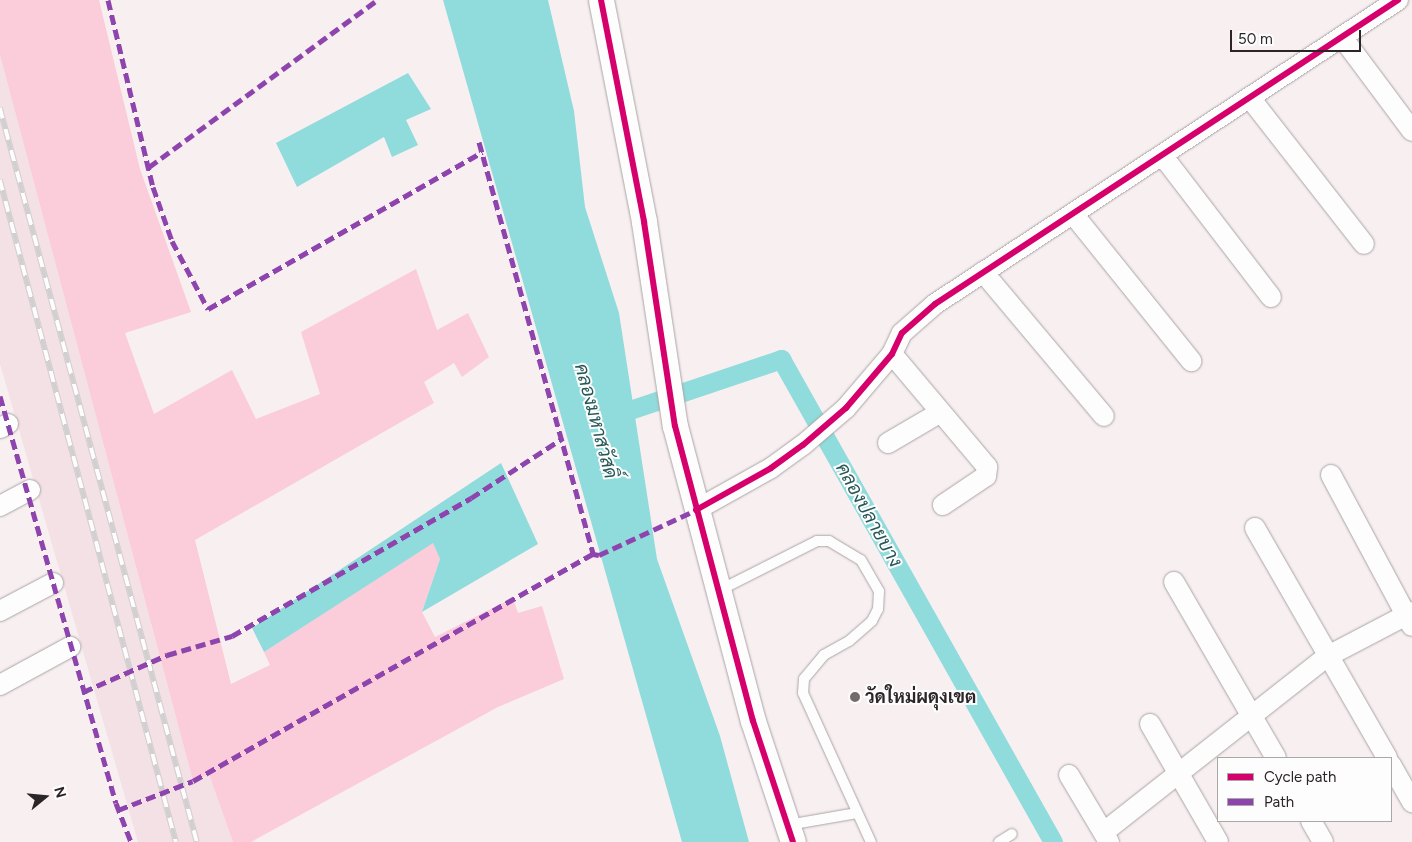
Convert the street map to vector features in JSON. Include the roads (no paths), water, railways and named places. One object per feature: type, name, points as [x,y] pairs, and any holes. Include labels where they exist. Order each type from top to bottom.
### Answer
[{"type":"street","points":[[601,0],[675,426],[718,592],[790,834]]},
{"type":"street","points":[[696,510],[771,468],[803,445],[846,408],[892,354],[902,333],[935,304],[1398,0]]},
{"type":"street","points":[[1342,37],[1412,131]]},
{"type":"street","points":[[1250,98],[1364,244]]},
{"type":"street","points":[[1162,155],[1272,297]]},
{"type":"street","points":[[1073,214],[1191,361]]},
{"type":"street","points":[[983,272],[1104,416]]},
{"type":"street","points":[[892,354],[988,472],[943,505]]},
{"type":"street","points":[[888,443],[941,412]]},
{"type":"street","points":[[1069,775],[1107,837],[1178,773],[1328,656],[1410,618],[1331,475]]},
{"type":"street","points":[[0,506],[30,490]]},
{"type":"street","points":[[1255,528],[1386,757]]},
{"type":"street","points":[[1174,582],[1275,757]]},
{"type":"street","points":[[0,612],[54,583]]},
{"type":"street","points":[[0,685],[70,647]]},
{"type":"street","points":[[1150,724],[1218,842]]},
{"type":"street","points":[[1392,767],[1412,802]]},
{"type":"street","points":[[1312,822],[1323,842]]},
{"type":"lane","points":[[718,592],[817,541],[845,548],[861,560],[879,591],[878,609],[872,621],[849,641],[824,655],[804,679],[803,693],[871,842]]},
{"type":"lane","points":[[790,834],[857,813]]},
{"type":"lane","points":[[999,842],[1012,834]]},
{"type":"water","name":"คลองมหาสวัสดิ์","points":[[443,0],[548,0],[574,111],[585,207],[619,313],[657,559],[720,736],[749,842],[682,842]]},
{"type":"water","points":[[408,73],[431,109],[406,120],[418,145],[392,157],[384,137],[297,187],[276,143]]},
{"type":"water","points":[[501,463],[538,544],[422,612],[440,559],[433,543],[264,652],[252,628]]},
{"type":"waterway","name":"คลองปลายบาง","points":[[609,417],[781,359],[1053,842]]},
{"type":"railway","points":[[0,108],[197,842]]},
{"type":"railway","points":[[0,180],[176,842]]},
{"type":"place","name":"วัดใหม่ผดุงเขต","points":[[855,697]]}]
